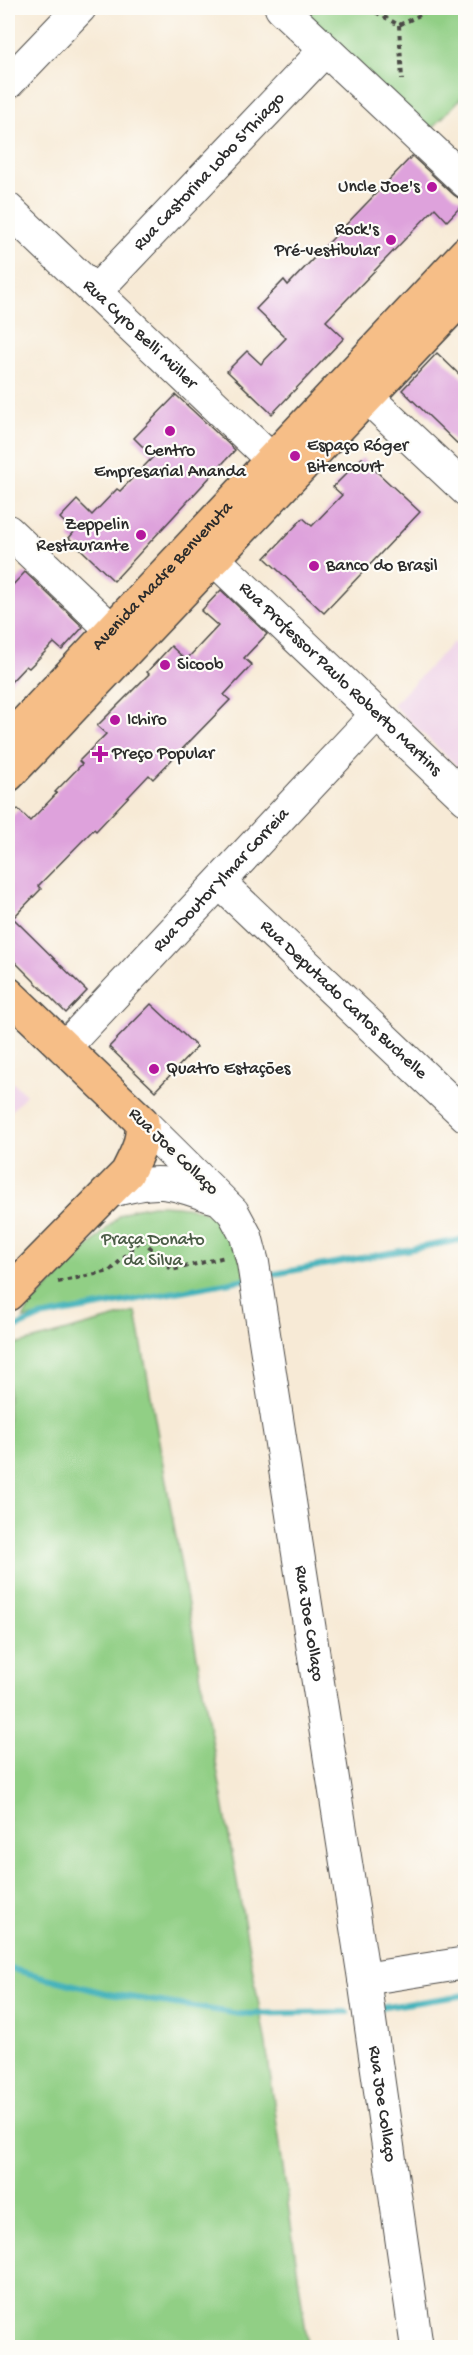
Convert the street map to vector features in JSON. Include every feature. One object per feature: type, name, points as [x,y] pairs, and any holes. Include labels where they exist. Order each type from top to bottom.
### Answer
[{"type":"main road","name":"Avenida Madre Benvenuta","points":[[8,741],[465,253]]},
{"type":"main road","name":"Avenida Madre Benvenuta","points":[[8,775],[465,293]]},
{"type":"main road","name":"Rua Joe Collaço","points":[[8,994],[142,1122]]},
{"type":"main road","points":[[8,1294],[127,1173],[139,1151],[143,1136],[142,1122]]},
{"type":"street","points":[[8,83],[80,8]]},
{"type":"street","points":[[281,8],[465,182]]},
{"type":"street","name":"Rua Castorina Lobo S'Thiago","points":[[95,292],[326,50]]},
{"type":"street","name":"Rua Cyro Belli Müller","points":[[8,209],[272,460]]},
{"type":"street","points":[[367,397],[465,490]]},
{"type":"street","points":[[8,531],[112,630]]},
{"type":"street","name":"Rua Professor Paulo Roberto Martins","points":[[214,559],[465,799]]},
{"type":"street","name":"Rua Doutor Ylmar Correia","points":[[64,1048],[377,714]]},
{"type":"street","name":"Rua Deputado Carlos Buchelle","points":[[220,883],[465,1116]]},
{"type":"street","name":"Rua Joe Collaço","points":[[142,1122],[222,1200],[240,1224],[254,1268],[364,1979],[417,2348]]},
{"type":"street","points":[[111,1191],[139,1183],[172,1183],[222,1200]]},
{"type":"street","points":[[364,1979],[465,1963]]},
{"type":"path","points":[[368,8],[399,25]]},
{"type":"path","points":[[399,25],[424,13],[426,8]]},
{"type":"path","points":[[399,25],[402,80]]},
{"type":"path","points":[[55,1283],[110,1271],[142,1239],[172,1270],[254,1268]]},
{"type":"shaded area","points":[[453,642],[465,654],[465,774],[393,705]]},
{"type":"shaded area","points":[[8,1078],[26,1095],[8,1115]]},
{"type":"green space","points":[[291,8],[465,8],[465,94],[425,136]]},
{"type":"green space","name":"Praça Donato da Silva","points":[[152,1205],[194,1209],[214,1216],[231,1236],[247,1279],[23,1319],[30,1306],[120,1215],[133,1209]]},
{"type":"green space","points":[[136,1312],[266,2045],[308,2347],[8,2347],[8,1347]]},
{"type":"building","points":[[412,156],[454,195],[465,202],[447,221],[435,208],[326,321],[344,338],[272,414],[227,371],[247,351],[261,364],[286,338],[256,309],[284,280],[288,285]]},
{"type":"building","points":[[437,353],[465,380],[465,451],[402,390]]},
{"type":"building","points":[[176,395],[235,450],[114,581],[69,538],[74,532],[60,518],[77,500],[92,515],[117,489],[120,491],[153,457],[134,438]]},
{"type":"building","points":[[362,458],[420,512],[324,613],[265,558],[303,518],[312,526],[342,495],[333,487]]},
{"type":"building","points":[[25,572],[83,627],[62,650],[54,643],[29,668],[26,666],[8,685],[8,590]]},
{"type":"building","points":[[221,590],[267,634],[244,658],[252,665],[224,695],[230,700],[153,779],[149,775],[96,831],[94,829],[38,886],[41,889],[13,918],[87,991],[66,1013],[8,955],[8,820],[18,809],[30,821],[57,793],[55,792],[82,764],[79,761],[106,734],[97,726],[149,674],[147,672],[171,646],[186,660],[218,626],[201,611]]},
{"type":"building","name":"Quatro Estações","points":[[151,1004],[197,1047],[155,1091],[109,1047]]},
{"type":"waterway","points":[[263,1276],[466,1239]]},
{"type":"waterway","points":[[8,1331],[40,1317],[247,1279]]},
{"type":"waterway","points":[[8,1968],[109,1994],[240,2014],[347,2012]]},
{"type":"waterway","points":[[379,2008],[466,1995]]},
{"type":"place","name":"Uncle Joe's","points":[[432,187]]},
{"type":"place","name":"Rock's Pré-vestibular","points":[[391,240]]},
{"type":"place","name":"Centro Empresarial Ananda","points":[[170,431]]},
{"type":"place","name":"Espaço Róger Bitencourt","points":[[295,456]]},
{"type":"place","name":"Zeppelin Restaurante","points":[[141,535]]},
{"type":"place","name":"Banco do Brasil","points":[[314,566]]},
{"type":"place","name":"Sicoob","points":[[165,665]]},
{"type":"place","name":"Ichiro","points":[[115,720]]},
{"type":"place","name":"Preço Popular","points":[[100,754]]},
{"type":"place","name":"Quatro Estações","points":[[154,1069]]}]
